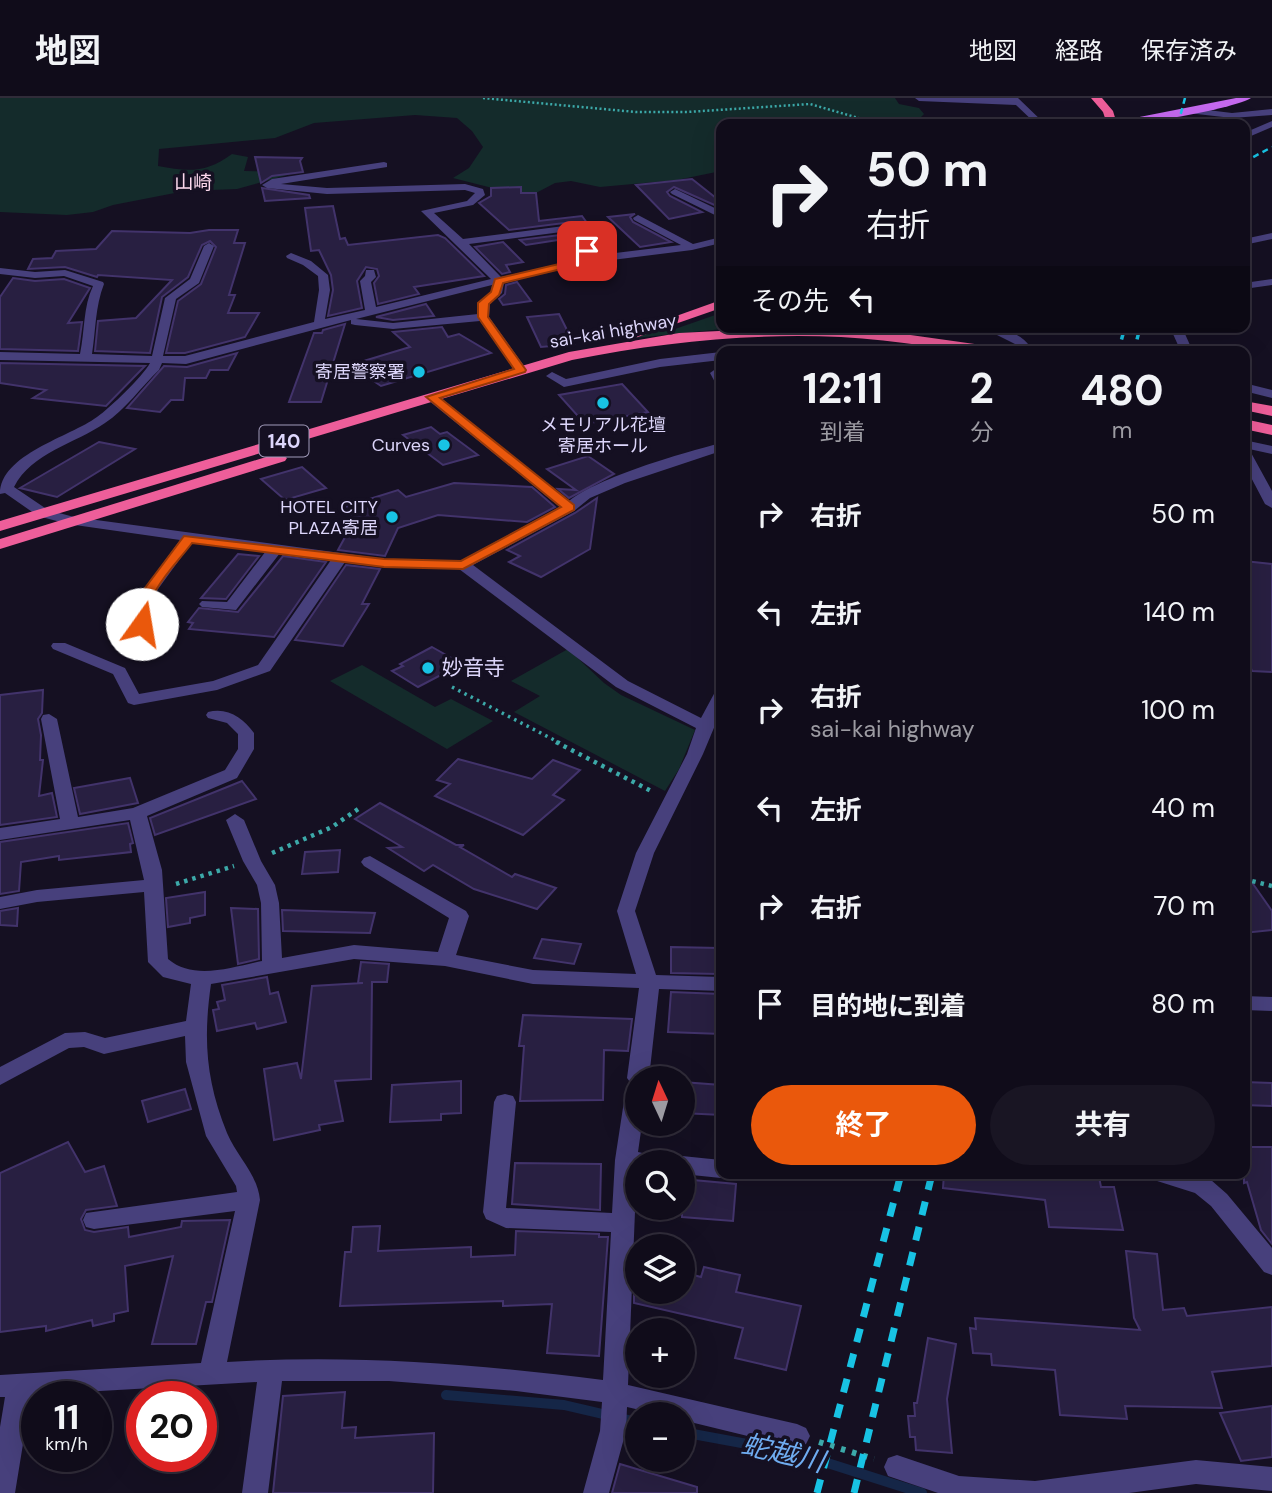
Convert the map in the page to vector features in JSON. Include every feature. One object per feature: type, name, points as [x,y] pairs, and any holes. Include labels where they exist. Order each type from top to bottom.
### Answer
[{"type":"highway","points":[[1096,98],[1104,105],[1111,119]]},
{"type":"highway","points":[[569,356],[716,306]]},
{"type":"highway","name":"sai-kai highway","points":[[0,526],[569,356],[680,337],[734,333]]},
{"type":"highway","name":"sai-kai highway","points":[[854,333],[948,346]]},
{"type":"highway","points":[[968,333],[1010,346]]},
{"type":"highway","name":"sai-kai highway","points":[[738,346],[911,342]]},
{"type":"highway","name":"sai-kai highway","points":[[0,544],[552,376],[716,348]]},
{"type":"highway","points":[[1250,406],[1272,411]]},
{"type":"highway","points":[[1250,425],[1272,430]]},
{"type":"main road","points":[[1143,119],[1247,98]]},
{"type":"street","points":[[919,98],[1016,100],[1036,119]]},
{"type":"street","points":[[1191,111],[1209,115],[1257,115],[1272,112]]},
{"type":"street","points":[[1200,119],[1209,115]]},
{"type":"street","points":[[1257,115],[1272,118]]},
{"type":"street","points":[[1250,133],[1272,124]]},
{"type":"street","points":[[384,165],[272,181],[267,185],[327,191],[417,187],[474,188],[480,191],[480,195],[470,203],[426,211],[499,281]]},
{"type":"street","points":[[675,192],[716,212]]},
{"type":"street","points":[[638,218],[692,247]]},
{"type":"street","points":[[461,242],[572,228],[587,251],[596,258]]},
{"type":"street","points":[[1250,241],[1272,236]]},
{"type":"street","points":[[0,356],[186,360],[596,258],[692,247],[716,241]]},
{"type":"street","points":[[209,246],[195,281],[171,298],[155,367],[102,419],[17,468],[3,489],[43,513],[74,521],[340,558],[419,566],[463,565],[569,508],[585,495],[620,480],[716,449]]},
{"type":"street","points":[[291,256],[318,268],[324,276],[327,284],[319,306],[319,326]]},
{"type":"street","points":[[0,271],[35,275],[74,274],[99,284],[90,305],[92,322],[85,358]]},
{"type":"street","points":[[370,272],[371,277],[365,281],[371,313]]},
{"type":"street","points":[[499,281],[496,293],[484,303],[483,317],[521,370]]},
{"type":"street","points":[[1250,285],[1272,282]]},
{"type":"street","points":[[341,321],[393,326],[483,317]]},
{"type":"street","points":[[1001,333],[1022,342],[1021,346]]},
{"type":"street","points":[[620,365],[716,356]]},
{"type":"street","points":[[1250,388],[1272,394]]},
{"type":"street","points":[[432,397],[569,508]]},
{"type":"street","points":[[1250,445],[1272,450]]},
{"type":"street","points":[[0,466],[17,468]]},
{"type":"street","points":[[1250,472],[1272,504]]},
{"type":"street","points":[[148,639],[140,611],[146,596],[188,538]]},
{"type":"street","points":[[207,604],[230,607],[276,548]]},
{"type":"street","points":[[59,646],[120,671],[134,700],[217,685],[264,668],[340,558]]},
{"type":"street","points":[[463,565],[622,684],[705,726]]},
{"type":"street","points":[[640,1066],[650,999],[649,983],[626,911],[645,853],[695,754],[716,705]]},
{"type":"street","points":[[0,834],[137,813],[231,774],[246,749],[246,733],[233,719],[214,715]]},
{"type":"street","points":[[49,719],[70,823]]},
{"type":"street","points":[[137,813],[154,875],[158,962],[170,972],[202,979],[354,951],[445,959],[533,977],[716,984]]},
{"type":"street","points":[[235,820],[252,861],[266,885],[270,903],[272,965]]},
{"type":"street","points":[[370,862],[459,916],[445,959]]},
{"type":"street","points":[[0,903],[37,896],[153,885]]},
{"type":"street","points":[[202,979],[195,1026],[196,1062],[217,1136],[247,1185],[249,1200],[212,1372]]},
{"type":"street","points":[[1250,1003],[1272,1003]]},
{"type":"street","points":[[0,1077],[65,1041],[85,1038],[104,1046],[195,1026]]},
{"type":"street","points":[[505,1102],[494,1212],[506,1219],[623,1223]]},
{"type":"street","points":[[695,1166],[716,1168]]},
{"type":"street","points":[[1179,1179],[1203,1186],[1219,1200],[1272,1265]]},
{"type":"street","points":[[94,1220],[249,1200]]},
{"type":"street","points":[[596,1493],[613,1432],[616,1335],[625,1214]]},
{"type":"street","points":[[255,1493],[271,1370]]},
{"type":"street","points":[[2,1493],[10,1385],[212,1372],[389,1370],[516,1380],[616,1392],[797,1436]]},
{"type":"street","points":[[897,1467],[959,1489],[1035,1493],[1102,1490],[1196,1472],[1272,1479]]},
{"type":"path","points":[[483,98],[545,107],[663,112],[703,111],[761,103],[813,104],[863,119]]},
{"type":"path","points":[[452,687],[662,797],[673,798]]},
{"type":"path","points":[[1250,880],[1272,886]]},
{"type":"path","points":[[797,1436],[897,1467]]},
{"type":"green space","points":[[0,98],[895,98],[899,104],[919,108],[924,114],[921,117],[926,119],[716,119],[716,172],[677,180],[600,187],[571,181],[555,183],[536,193],[516,194],[453,178],[469,168],[483,147],[472,131],[457,118],[415,115],[314,123],[275,138],[159,149],[158,166],[169,168],[205,168],[232,154],[248,157],[244,171],[298,172],[237,189],[185,191],[113,205],[93,212],[67,215],[0,212]]},
{"type":"green space","points":[[716,315],[716,330],[635,338],[657,330],[675,329]]},
{"type":"green space","points":[[568,649],[621,695],[695,730],[679,769],[665,791],[514,712],[540,696],[511,681]]},
{"type":"green space","points":[[362,665],[435,707],[451,699],[493,721],[447,749],[330,681]]},
{"type":"building","points":[[255,157],[302,158],[300,161],[303,172],[272,176],[261,183]]},
{"type":"building","points":[[692,179],[716,198],[716,206],[674,187],[667,192],[670,196],[702,212],[669,219],[636,185]]},
{"type":"building","points":[[521,187],[521,193],[536,193],[539,221],[582,216],[595,234],[585,236],[572,222],[509,230],[479,203],[491,196],[491,188]]},
{"type":"building","points":[[262,188],[309,195],[310,198],[265,201]]},
{"type":"building","points":[[333,206],[340,239],[345,238],[348,245],[438,235],[445,238],[484,276],[414,287],[419,294],[378,304],[374,283],[379,276],[377,269],[366,267],[357,281],[362,308],[328,316],[333,290],[331,275],[319,250],[311,251],[305,208]]},
{"type":"building","points":[[635,214],[630,217],[633,222],[671,242],[640,247],[608,217]]},
{"type":"building","points":[[238,230],[234,243],[245,243],[229,295],[235,295],[228,313],[259,313],[245,337],[185,353],[166,353],[178,301],[201,284],[216,247],[210,241],[202,245],[188,277],[162,297],[150,353],[95,351],[98,321],[136,318],[172,280],[97,277],[65,267],[28,269],[33,259],[52,258],[56,251],[96,249],[112,231],[190,233]]},
{"type":"building","points":[[568,234],[571,238],[526,245],[520,240]]},
{"type":"building","points":[[503,242],[523,262],[506,265],[510,272],[502,274],[475,247]]},
{"type":"building","points":[[13,278],[35,281],[64,279],[90,288],[68,323],[82,322],[78,351],[0,349],[0,297]]},
{"type":"building","points":[[517,282],[531,301],[503,305],[499,299],[505,294],[506,285]]},
{"type":"building","points":[[426,304],[434,316],[393,320],[376,317]]},
{"type":"building","points":[[559,314],[574,344],[541,347],[527,317]]},
{"type":"building","points":[[345,324],[321,402],[289,402],[314,333],[322,333],[323,330]]},
{"type":"building","points":[[442,327],[448,337],[459,334],[491,353],[381,386],[350,365],[410,347],[393,332]]},
{"type":"building","points":[[237,353],[228,370],[210,370],[206,378],[185,378],[183,400],[171,400],[160,412],[127,408],[164,366],[187,367]]},
{"type":"building","points":[[0,363],[145,366],[106,406],[33,398],[46,390],[0,383]]},
{"type":"building","name":"メモリアル花壇 寄居ホール","points":[[622,384],[648,412],[585,424],[559,395]]},
{"type":"building","points":[[431,427],[440,434],[447,432],[478,455],[443,465],[403,435]]},
{"type":"building","points":[[99,442],[135,449],[57,497],[20,488]]},
{"type":"building","points":[[588,456],[614,474],[569,498],[558,489],[576,490],[547,469]]},
{"type":"building","points":[[302,467],[326,488],[285,500],[261,479]]},
{"type":"building","name":"HOTEL CITY PLAZA寄居","points":[[454,483],[532,487],[555,507],[527,522],[438,515],[398,528],[385,556],[338,550],[355,519],[341,508],[398,490],[406,497]]},
{"type":"building","points":[[597,498],[590,549],[541,577],[509,562],[520,556],[507,550]]},
{"type":"building","points":[[238,554],[259,556],[226,599],[201,598]]},
{"type":"building","points":[[283,556],[326,562],[274,637],[189,629],[193,623],[188,622],[199,608],[238,612]]},
{"type":"building","points":[[1250,562],[1272,564],[1272,672],[1252,671]]},
{"type":"building","points":[[346,565],[380,569],[362,604],[369,604],[343,646],[295,640]]},
{"type":"building","name":"妙音寺","points":[[432,647],[462,664],[418,687],[392,671],[403,666],[400,664]]},
{"type":"building","points":[[43,690],[42,713],[38,719],[41,735],[40,760],[43,760],[39,796],[52,793],[57,817],[0,825],[0,695]]},
{"type":"building","points":[[458,759],[532,779],[553,760],[580,770],[553,795],[564,800],[523,835],[435,796],[450,784],[437,780]]},
{"type":"building","points":[[130,778],[138,803],[80,814],[74,788]]},
{"type":"building","points":[[242,781],[256,799],[155,835],[150,818]]},
{"type":"building","points":[[380,803],[456,845],[464,845],[460,847],[512,877],[515,874],[556,888],[537,909],[474,889],[433,865],[424,871],[388,848],[402,847],[355,819]]},
{"type":"building","points":[[128,823],[133,843],[130,844],[131,852],[59,860],[59,856],[21,862],[19,891],[0,894],[0,842]]},
{"type":"building","points":[[340,850],[338,872],[302,874],[305,852]]},
{"type":"building","points":[[1250,880],[1272,911],[1272,930],[1250,932]]},
{"type":"building","points":[[205,892],[205,915],[190,918],[190,923],[168,927],[166,898]]},
{"type":"building","points":[[18,908],[17,926],[0,925],[0,911]]},
{"type":"building","points":[[231,908],[258,909],[259,959],[238,964]]},
{"type":"building","points":[[282,910],[375,913],[370,933],[283,931]]},
{"type":"building","points":[[542,939],[581,944],[574,964],[534,958]]},
{"type":"building","points":[[671,947],[716,948],[716,974],[671,973]]},
{"type":"building","points":[[361,962],[389,964],[387,982],[372,982],[371,1079],[335,1081],[343,1121],[319,1125],[320,1130],[274,1140],[264,1069],[297,1063],[301,1079],[312,986],[363,983],[358,983]]},
{"type":"building","points":[[267,977],[270,994],[278,992],[286,1022],[257,1029],[255,1023],[217,1031],[213,1010],[219,1009],[217,1002],[225,1000],[222,985]]},
{"type":"building","points":[[671,992],[716,994],[716,1034],[668,1032]]},
{"type":"building","points":[[523,1015],[632,1019],[628,1051],[604,1050],[603,1100],[520,1101],[524,1046],[519,1046]]},
{"type":"building","points":[[461,1081],[461,1113],[441,1114],[441,1120],[390,1122],[392,1085]]},
{"type":"building","points":[[1250,1082],[1272,1083],[1272,1106],[1250,1105]]},
{"type":"building","points":[[695,1083],[716,1085],[716,1115],[695,1114]]},
{"type":"building","points":[[185,1089],[191,1109],[148,1122],[142,1101]]},
{"type":"building","points":[[68,1142],[85,1172],[104,1166],[117,1206],[86,1210],[81,1219],[85,1230],[94,1232],[128,1227],[129,1237],[181,1227],[182,1221],[230,1220],[212,1302],[206,1302],[196,1344],[152,1344],[173,1256],[125,1266],[128,1311],[114,1314],[114,1321],[93,1326],[92,1320],[46,1331],[46,1326],[0,1332],[0,1173]]},
{"type":"building","points":[[1250,1147],[1272,1147],[1272,1244],[1261,1230],[1247,1182],[1244,1183],[1244,1179],[1250,1179]]},
{"type":"building","points":[[515,1163],[601,1164],[600,1210],[512,1204]]},
{"type":"building","points":[[944,1179],[1099,1179],[1101,1187],[1114,1187],[1123,1230],[1049,1227],[1045,1200],[943,1188]]},
{"type":"building","points":[[695,1180],[736,1184],[733,1221],[695,1218]]},
{"type":"building","points":[[380,1226],[378,1251],[471,1247],[471,1257],[515,1255],[516,1231],[599,1234],[599,1237],[608,1237],[599,1356],[547,1353],[552,1304],[503,1306],[503,1301],[340,1306],[345,1252],[351,1252],[353,1227]]},
{"type":"building","points":[[1126,1251],[1157,1254],[1163,1310],[1184,1308],[1187,1316],[1272,1307],[1272,1366],[1212,1372],[1222,1408],[1125,1406],[1127,1419],[1060,1415],[1055,1370],[992,1365],[991,1354],[973,1353],[970,1328],[976,1329],[975,1318],[1140,1330],[1134,1318]]},
{"type":"building","points":[[704,1267],[740,1275],[736,1292],[801,1306],[786,1370],[735,1358],[743,1328],[638,1304],[695,1304],[695,1275],[701,1277]]},
{"type":"building","points":[[928,1338],[956,1344],[947,1399],[952,1453],[916,1450],[915,1437],[910,1437],[908,1416],[915,1416],[914,1403],[917,1403]]},
{"type":"building","points":[[345,1392],[342,1428],[356,1427],[355,1438],[434,1433],[433,1493],[273,1493],[283,1396]]},
{"type":"building","points":[[1272,1406],[1272,1457],[1241,1461],[1220,1413]]},
{"type":"building","points":[[620,1464],[625,1465],[625,1472],[647,1472],[697,1487],[697,1493],[612,1493]]},
{"type":"waterway","name":"蛇越川","points":[[446,1395],[564,1405],[625,1419]]},
{"type":"waterway","name":"蛇越川","points":[[695,1434],[796,1453],[922,1493]]},
{"type":"railway","points":[[1179,119],[1185,98]]},
{"type":"railway","points":[[1250,159],[1272,147]]},
{"type":"railway","points":[[1120,346],[1123,333]]},
{"type":"railway","points":[[1135,346],[1139,333]]},
{"type":"railway","points":[[817,1493],[900,1179]]},
{"type":"railway","points":[[854,1493],[931,1179]]},
{"type":"place","name":"寄居警察署","points":[[419,372]]},
{"type":"place","name":"メモリアル花壇 寄居ホール","points":[[603,403]]},
{"type":"place","name":"Curves","points":[[444,445]]},
{"type":"place","name":"HOTEL CITY PLAZA寄居","points":[[392,517]]},
{"type":"place","name":"妙音寺","points":[[428,668]]},
{"type":"district","name":"山崎","points":[[193,182]]},
{"type":"route","points":[[142,624],[140,611],[146,596],[188,538],[384,563],[419,566],[463,565],[569,508],[432,397],[521,370],[483,317],[484,303],[496,293],[499,281],[596,258],[587,251]]}]
